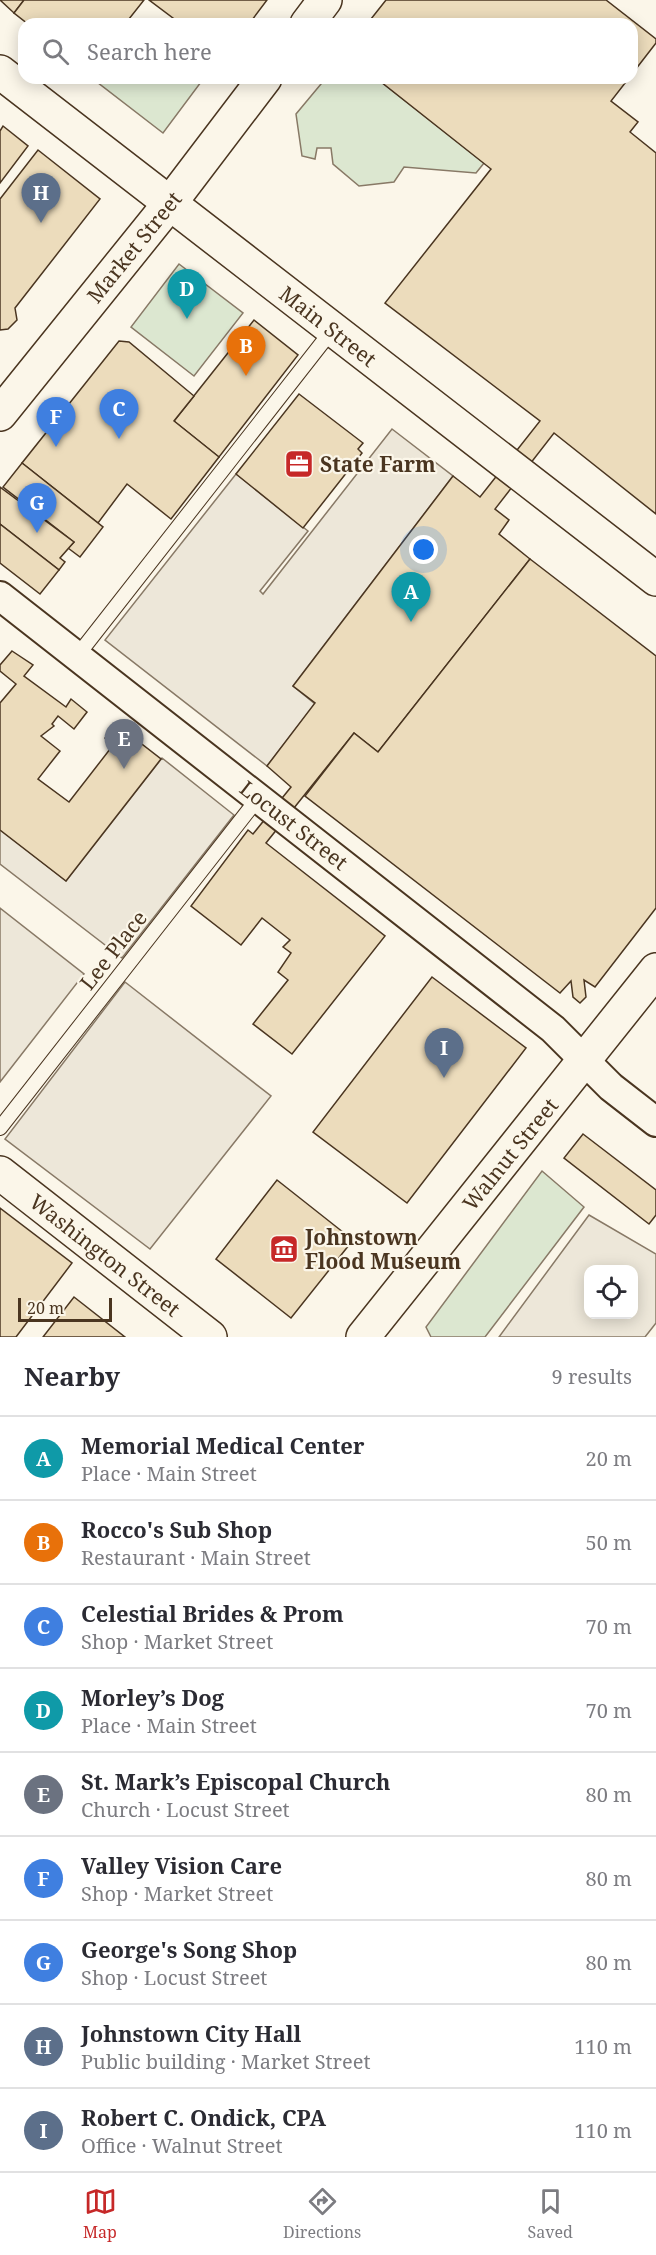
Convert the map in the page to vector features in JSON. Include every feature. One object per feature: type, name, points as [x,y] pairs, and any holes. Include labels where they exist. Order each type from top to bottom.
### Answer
[{"type":"street","points":[[312,18],[325,0]]},
{"type":"street","name":"Main Street","points":[[0,72],[656,579]]},
{"type":"street","name":"Market Street","points":[[0,414],[170,203],[261,84]]},
{"type":"street","name":"Locust Street","points":[[0,596],[554,1029],[611,1087],[656,1122]]},
{"type":"street","name":"Walnut Street","points":[[363,1337],[656,970]]},
{"type":"street","name":"Washington Street","points":[[0,1173],[210,1337]]},
{"type":"lane","points":[[77,656],[333,329]]},
{"type":"lane","name":"Lee Place","points":[[0,1128],[259,797]]},
{"type":"green space","points":[[100,84],[200,84],[163,133]]},
{"type":"green space","points":[[321,84],[384,84],[484,163],[476,173],[404,167],[394,182],[359,186],[333,164],[331,148],[317,148],[315,159],[302,156],[296,114]]},
{"type":"green space","points":[[179,264],[243,313],[194,376],[131,327]]},
{"type":"green space","points":[[542,1171],[584,1207],[485,1337],[431,1337],[426,1327]]},
{"type":"shaded area","points":[[392,429],[453,476],[293,686],[315,704],[267,766],[105,640],[236,474],[308,531],[260,591],[263,594]]},
{"type":"shaded area","points":[[162,758],[234,815],[122,958],[0,864],[0,829],[66,881]]},
{"type":"shaded area","points":[[0,908],[84,974],[0,1082]]},
{"type":"shaded area","points":[[125,982],[271,1096],[150,1249],[5,1139]]},
{"type":"shaded area","points":[[589,1215],[656,1254],[656,1323],[645,1337],[499,1337]]},
{"type":"building","points":[[0,0],[24,0],[14,13]]},
{"type":"building","points":[[24,0],[144,0],[130,18],[20,18],[14,13]]},
{"type":"building","points":[[149,0],[267,0],[254,18],[173,18]]},
{"type":"building","points":[[386,0],[606,0],[629,18],[372,18]]},
{"type":"building","points":[[638,25],[656,39],[656,43],[638,66]]},
{"type":"building","points":[[384,84],[624,84],[611,101],[638,122],[630,132],[656,153],[656,514],[554,433],[495,509],[509,520],[499,534],[530,559],[378,752],[354,733],[266,843],[385,936],[292,1054],[253,1024],[288,980],[278,972],[291,953],[283,947],[290,940],[262,918],[241,945],[191,906],[248,830],[253,834],[291,787],[267,766],[315,703],[293,686],[453,476],[480,497],[540,421],[385,303],[491,169]]},
{"type":"building","points":[[3,126],[28,146],[0,183],[0,131]]},
{"type":"building","points":[[38,150],[100,199],[15,308],[17,320],[8,329],[0,330],[0,199]]},
{"type":"building","points":[[254,320],[298,355],[219,457],[174,421]]},
{"type":"building","points":[[119,341],[129,342],[194,396],[174,421],[219,457],[171,519],[127,484],[98,523],[22,463]]},
{"type":"building","name":"State Farm","points":[[299,394],[363,443],[358,449],[362,453],[303,528],[236,474]]},
{"type":"building","points":[[22,463],[103,527],[80,557],[68,548],[74,542],[3,487]]},
{"type":"building","points":[[0,487],[74,542],[60,558],[65,562],[59,570],[0,524]]},
{"type":"building","points":[[0,524],[59,570],[40,594],[0,563]]},
{"type":"building","points":[[530,559],[656,656],[656,908],[595,987],[584,980],[586,997],[580,1003],[573,997],[571,981],[560,993],[305,796],[354,733],[378,752]]},
{"type":"building","points":[[12,651],[33,665],[24,676],[66,707],[71,699],[87,712],[74,729],[58,716],[52,724],[54,726],[41,736],[60,751],[38,779],[69,802],[114,744],[105,738],[116,724],[161,759],[66,881],[0,830],[0,703],[16,684],[0,671],[0,665]]},
{"type":"building","points":[[432,977],[526,1048],[407,1203],[313,1132]]},
{"type":"building","points":[[583,1134],[656,1190],[656,1215],[649,1224],[564,1158]]},
{"type":"building","name":"Johnstown Flood Museum","points":[[277,1180],[353,1240],[291,1318],[216,1259]]},
{"type":"building","points":[[0,1208],[72,1263],[16,1337],[0,1337]]},
{"type":"building","points":[[74,1297],[125,1337],[43,1337]]},
{"type":"place","name":"Johnstown City Hall","points":[[41,223]]},
{"type":"place","name":"Morley’s Dog","points":[[187,319]]},
{"type":"place","name":"Rocco's Sub Shop","points":[[246,376]]},
{"type":"place","name":"Celestial Brides & Prom","points":[[119,439]]},
{"type":"place","name":"Valley Vision Care","points":[[56,447]]},
{"type":"place","name":"State Farm","points":[[299,464]]},
{"type":"place","name":"George's Song Shop","points":[[37,533]]},
{"type":"place","name":"Memorial Medical Center","points":[[411,622]]},
{"type":"place","name":"St. Mark’s Episcopal Church","points":[[124,769]]},
{"type":"place","name":"Robert C. Ondick, CPA","points":[[444,1078]]},
{"type":"place","name":"Johnstown Flood Museum","points":[[284,1249]]}]
